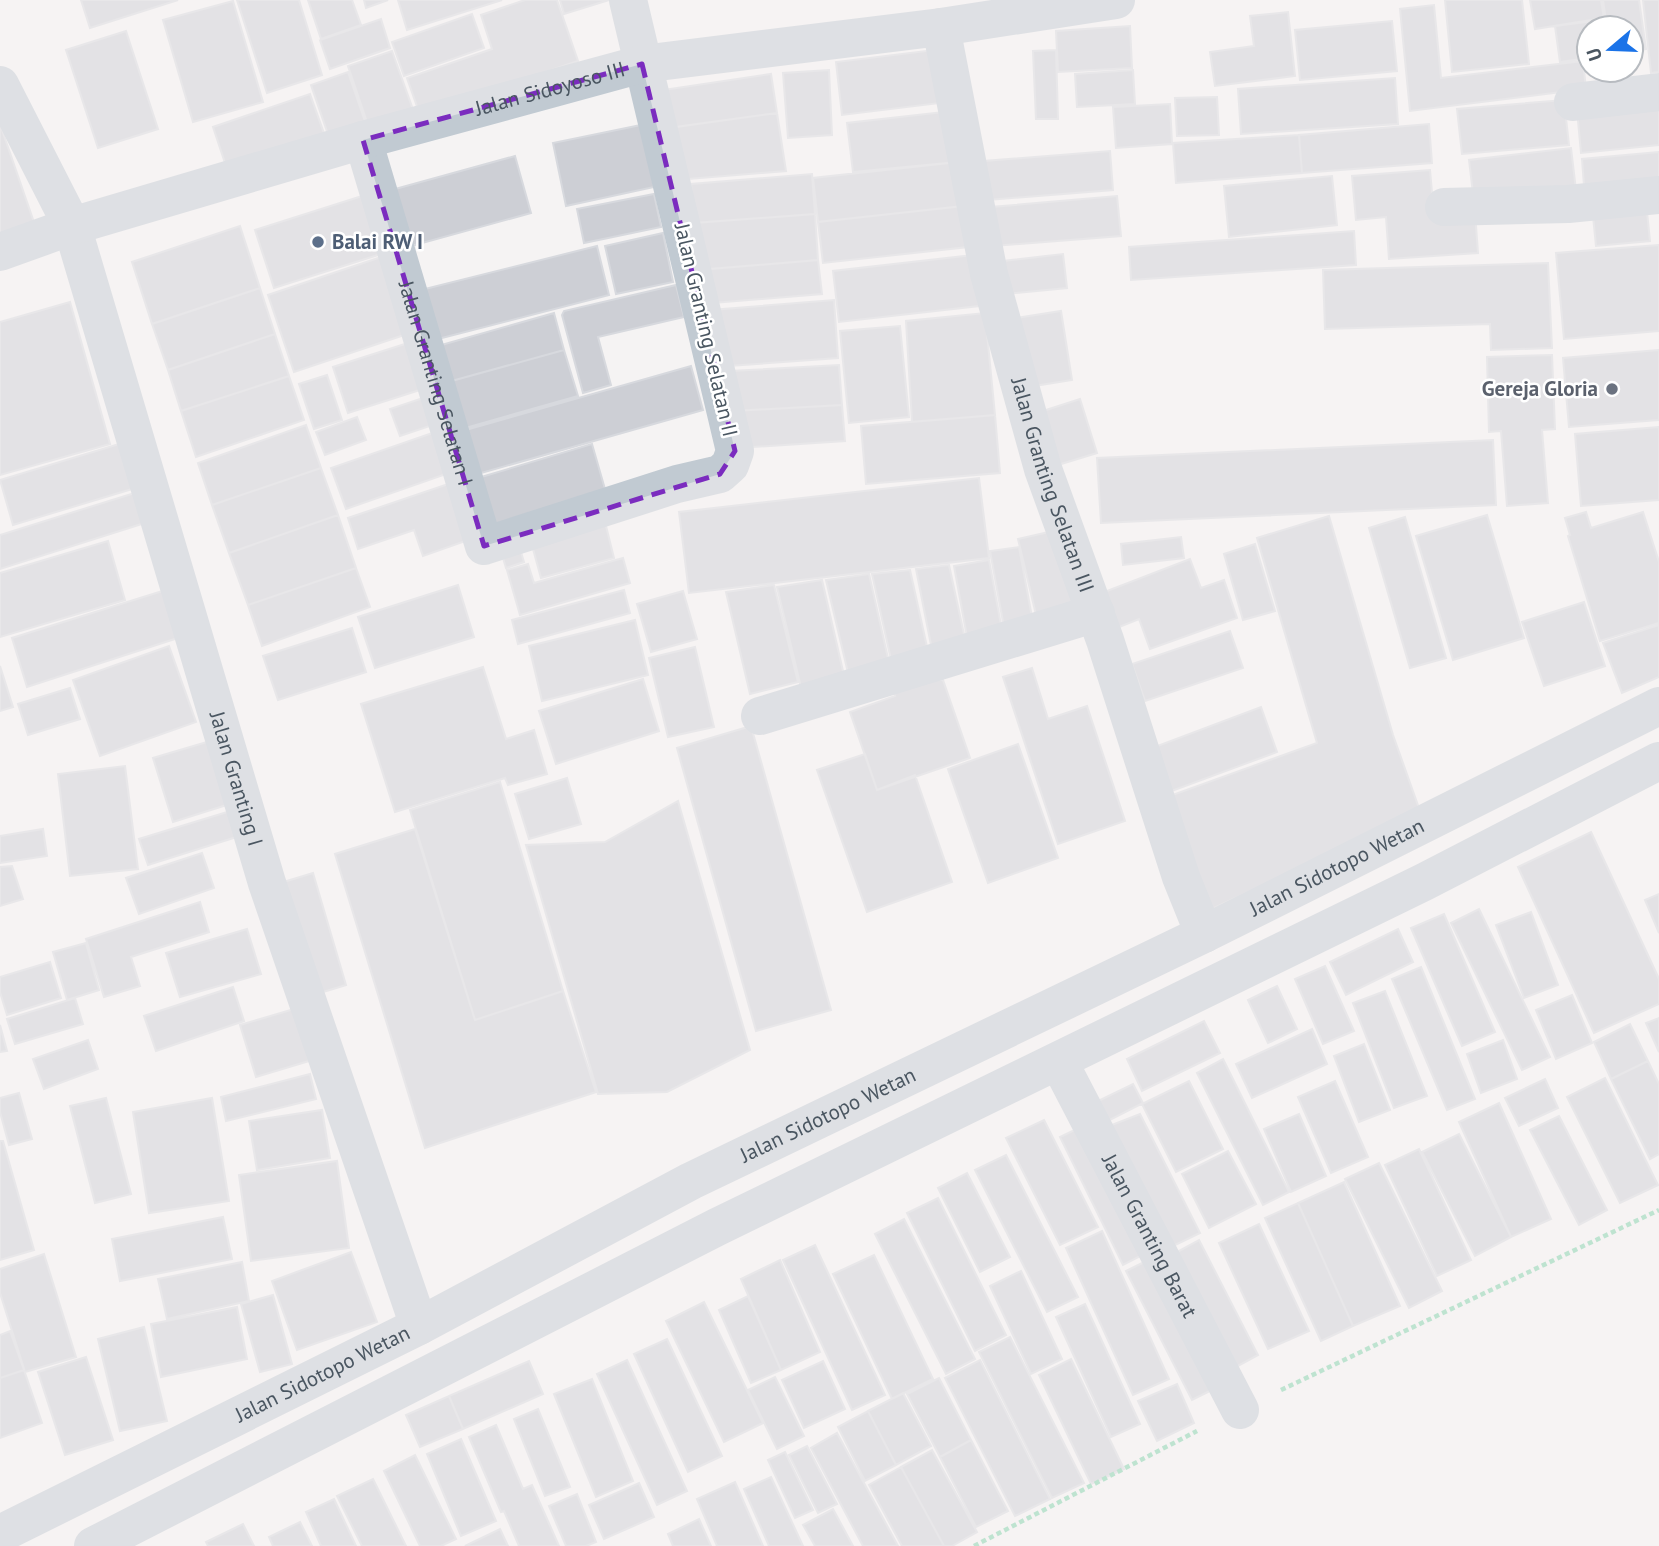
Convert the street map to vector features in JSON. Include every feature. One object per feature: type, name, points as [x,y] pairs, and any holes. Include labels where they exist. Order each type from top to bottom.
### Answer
[{"type":"street","name":"Jalan Granting Selatan II","points":[[484,546],[677,484],[720,474],[730,465],[735,451],[628,0]]},
{"type":"street","name":"Jalan Sidoyoso III","points":[[0,252],[72,226],[363,140],[642,64],[941,27],[1116,0]]},
{"type":"street","name":"Jalan Granting Selatan III","points":[[941,27],[989,274],[1043,468],[1096,613],[1181,877],[1203,934]]},
{"type":"street","name":"Jalan Granting I","points":[[0,85],[72,226],[267,883],[419,1326]]},
{"type":"street","points":[[1573,102],[1659,92]]},
{"type":"street","name":"Jalan Granting Selatan I","points":[[363,140],[484,546]]},
{"type":"street","points":[[1444,207],[1568,204],[1659,195]]},
{"type":"street","points":[[760,716],[1096,613]]},
{"type":"street","name":"Jalan Sidotopo Wetan","points":[[0,1534],[419,1326],[691,1181],[1203,934],[1659,706]]},
{"type":"street","points":[[93,1546],[717,1227],[1424,882],[1659,761]]},
{"type":"street","name":"Jalan Granting Barat","points":[[1059,1062],[1240,1409]]},
{"type":"street","points":[[691,1181],[717,1227]]},
{"type":"path","points":[[974,1546],[1240,1409],[1659,1210]]},
{"type":"highlighted area","points":[[642,64],[735,451],[720,474],[484,546],[363,140]]},
{"type":"building","points":[[81,0],[178,0],[90,28]]},
{"type":"building","points":[[237,0],[299,0],[322,75],[267,93]]},
{"type":"building","points":[[308,0],[352,0],[361,25],[321,39]]},
{"type":"building","points":[[364,0],[388,0],[366,8]]},
{"type":"building","points":[[398,0],[502,0],[407,30]]},
{"type":"building","points":[[525,0],[557,0],[578,61],[420,115],[407,78],[492,49],[481,15]]},
{"type":"building","points":[[560,0],[609,0],[564,14]]},
{"type":"building","points":[[1445,0],[1522,0],[1529,64],[1452,72]]},
{"type":"building","points":[[1530,0],[1601,0],[1603,14],[1575,14],[1575,23],[1535,29]]},
{"type":"building","points":[[1603,0],[1639,0],[1641,14],[1605,14]]},
{"type":"building","points":[[1643,0],[1659,0],[1659,72],[1651,73]]},
{"type":"building","points":[[233,1],[263,102],[193,122],[163,20]]},
{"type":"building","points":[[1434,5],[1441,78],[1575,62],[1575,84],[1585,84],[1586,89],[1410,111],[1400,9]]},
{"type":"building","points":[[1288,12],[1295,76],[1215,86],[1210,52],[1254,46],[1250,16]]},
{"type":"building","points":[[472,14],[484,48],[404,76],[392,42]]},
{"type":"building","points":[[381,19],[390,48],[330,69],[320,40]]},
{"type":"building","points":[[1392,21],[1397,71],[1300,80],[1295,30]]},
{"type":"building","points":[[1575,23],[1575,60],[1560,62],[1555,26]]},
{"type":"building","points":[[1130,26],[1132,68],[1058,72],[1056,31]]},
{"type":"building","points":[[126,31],[158,129],[98,148],[66,50]]},
{"type":"building","points":[[934,50],[940,103],[842,115],[836,62]]},
{"type":"building","points":[[1056,50],[1058,119],[1036,119],[1033,51]]},
{"type":"building","points":[[392,51],[416,118],[371,134],[348,66]]},
{"type":"building","points":[[829,70],[832,135],[788,138],[783,73]]},
{"type":"building","points":[[1133,70],[1135,104],[1077,107],[1075,74]]},
{"type":"building","points":[[348,72],[369,133],[332,146],[311,85]]},
{"type":"building","points":[[771,74],[777,113],[668,128],[663,90]]},
{"type":"building","points":[[1395,78],[1398,124],[1241,134],[1238,89]]},
{"type":"building","points":[[310,94],[326,139],[228,172],[213,127]]},
{"type":"building","points":[[1217,97],[1219,135],[1177,136],[1175,98]]},
{"type":"building","points":[[1564,100],[1569,145],[1462,154],[1457,109]]},
{"type":"building","points":[[1659,102],[1659,145],[1581,153],[1577,110]]},
{"type":"building","points":[[1170,104],[1172,144],[1116,148],[1113,107]]},
{"type":"building","points":[[952,111],[958,162],[853,172],[847,123]]},
{"type":"building","points":[[777,113],[786,171],[676,180],[668,128]]},
{"type":"building","points":[[0,124],[36,228],[0,240]]},
{"type":"building","points":[[1429,124],[1432,163],[1302,173],[1299,135]]},
{"type":"building","points":[[641,125],[654,187],[566,206],[553,143]]},
{"type":"building","points":[[1299,135],[1302,173],[1176,183],[1173,143]]},
{"type":"building","points":[[1571,148],[1576,190],[1474,202],[1469,160]]},
{"type":"building","points":[[1110,151],[1113,190],[988,200],[984,161]]},
{"type":"building","points":[[1659,152],[1659,192],[1585,199],[1582,159]]},
{"type":"building","points":[[515,156],[531,213],[404,248],[388,191]]},
{"type":"building","points":[[958,162],[963,206],[818,222],[813,178]]},
{"type":"building","points":[[1430,170],[1434,215],[1475,212],[1478,253],[1389,259],[1386,217],[1356,220],[1352,176]]},
{"type":"building","points":[[812,174],[815,214],[694,223],[691,184]]},
{"type":"building","points":[[1332,176],[1337,225],[1229,237],[1224,186]]},
{"type":"building","points":[[654,194],[661,227],[584,243],[577,209]]},
{"type":"building","name":"Balai RW I","points":[[362,196],[381,254],[274,288],[255,230]]},
{"type":"building","points":[[1117,196],[1121,236],[994,246],[991,207]]},
{"type":"building","points":[[1646,202],[1650,241],[1596,246],[1592,206]]},
{"type":"building","points":[[963,206],[968,247],[823,263],[818,222]]},
{"type":"building","points":[[815,214],[818,260],[698,270],[694,223]]},
{"type":"building","points":[[240,226],[260,288],[152,324],[132,262]]},
{"type":"building","points":[[1354,231],[1356,265],[1131,280],[1129,247]]},
{"type":"building","points":[[663,233],[673,282],[616,294],[605,246]]},
{"type":"building","points":[[1659,245],[1659,331],[1564,339],[1556,253]]},
{"type":"building","points":[[597,246],[609,295],[434,340],[421,290]]},
{"type":"building","points":[[1063,254],[1067,288],[1006,294],[1003,261]]},
{"type":"building","points":[[387,255],[413,332],[294,372],[268,295]]},
{"type":"building","points":[[973,255],[979,306],[839,322],[833,271]]},
{"type":"building","points":[[818,260],[822,294],[701,304],[698,270]]},
{"type":"building","points":[[1548,263],[1552,348],[1491,350],[1490,324],[1325,329],[1323,270]]},
{"type":"building","points":[[676,285],[684,317],[598,337],[611,385],[583,393],[562,315],[564,311]]},
{"type":"building","points":[[260,288],[275,334],[168,370],[152,324]]},
{"type":"building","points":[[834,300],[838,358],[715,367],[711,310]]},
{"type":"building","points":[[70,302],[110,444],[0,475],[0,322]]},
{"type":"building","points":[[1061,311],[1072,380],[1028,387],[1016,318]]},
{"type":"building","points":[[554,313],[564,350],[448,382],[438,346]]},
{"type":"building","points":[[985,313],[995,415],[912,422],[906,321]]},
{"type":"building","points":[[900,326],[909,417],[849,423],[840,331]]},
{"type":"building","points":[[275,334],[289,376],[181,411],[168,370]]},
{"type":"building","points":[[411,342],[426,388],[348,413],[333,367]]},
{"type":"building","points":[[564,350],[578,396],[462,429],[448,382]]},
{"type":"building","name":"Gereja Gloria","points":[[1659,350],[1659,420],[1569,427],[1563,358]]},
{"type":"building","points":[[1552,355],[1555,429],[1542,430],[1548,503],[1507,506],[1501,431],[1489,432],[1487,357]]},
{"type":"building","points":[[839,365],[842,405],[734,411],[730,371]]},
{"type":"building","points":[[691,366],[703,410],[474,475],[462,431]]},
{"type":"building","points":[[327,375],[342,420],[314,429],[299,384]]},
{"type":"building","points":[[289,376],[304,420],[196,457],[181,411]]},
{"type":"building","points":[[423,398],[433,425],[400,436],[390,409]]},
{"type":"building","points":[[1080,399],[1097,453],[1058,465],[1040,412]]},
{"type":"building","points":[[842,405],[845,441],[737,448],[734,411]]},
{"type":"building","points":[[995,415],[1000,473],[866,484],[861,426]]},
{"type":"building","points":[[357,417],[366,440],[325,455],[316,432]]},
{"type":"building","points":[[306,425],[321,468],[212,505],[198,463]]},
{"type":"building","points":[[1659,427],[1659,500],[1581,506],[1575,434]]},
{"type":"building","points":[[438,431],[452,472],[346,509],[331,468]]},
{"type":"building","points":[[1493,440],[1496,505],[1101,523],[1097,458]]},
{"type":"building","points":[[129,441],[142,486],[13,525],[0,480]]},
{"type":"building","points":[[592,444],[607,496],[493,530],[478,478]]},
{"type":"building","points":[[321,468],[338,515],[229,553],[212,505]]},
{"type":"building","points":[[979,478],[989,558],[689,593],[679,512]]},
{"type":"building","points":[[457,481],[477,537],[423,556],[414,530],[358,549],[348,518]]},
{"type":"building","points":[[141,491],[151,521],[0,569],[0,535]]},
{"type":"building","points":[[1586,512],[1591,528],[1643,512],[1659,562],[1659,623],[1600,641],[1565,518]]},
{"type":"building","points":[[338,515],[356,568],[248,605],[229,553]]},
{"type":"building","points":[[1487,515],[1524,638],[1453,660],[1416,536]]},
{"type":"building","points":[[1329,516],[1393,735],[1420,811],[1210,910],[1164,798],[1317,743],[1257,538]]},
{"type":"building","points":[[1405,517],[1446,658],[1410,668],[1369,528]]},
{"type":"building","points":[[604,518],[614,558],[541,578],[530,538]]},
{"type":"building","points":[[1062,529],[1080,609],[1037,619],[1018,539]]},
{"type":"building","points":[[1181,537],[1184,558],[1123,565],[1121,544]]},
{"type":"building","points":[[108,541],[125,600],[0,637],[0,573]]},
{"type":"building","points":[[518,542],[524,562],[506,568],[500,548]]},
{"type":"building","points":[[1255,544],[1275,611],[1243,620],[1224,554]]},
{"type":"building","points":[[1019,547],[1034,628],[1005,633],[990,551]]},
{"type":"building","points":[[623,558],[630,583],[520,615],[507,570],[528,564],[534,583]]},
{"type":"building","points":[[1190,559],[1201,588],[1224,580],[1237,618],[1150,649],[1139,619],[1112,630],[1099,594]]},
{"type":"building","points":[[989,560],[1004,641],[969,648],[954,566]]},
{"type":"building","points":[[949,565],[967,648],[933,655],[916,569]]},
{"type":"building","points":[[356,568],[370,607],[262,646],[248,605]]},
{"type":"building","points":[[910,570],[929,656],[892,664],[872,574]]},
{"type":"building","points":[[869,574],[890,667],[849,677],[826,580]]},
{"type":"building","points":[[822,580],[846,684],[803,696],[777,587]]},
{"type":"building","points":[[458,585],[474,637],[375,668],[358,617]]},
{"type":"building","points":[[774,585],[798,682],[750,694],[726,592]]},
{"type":"building","points":[[172,588],[187,635],[27,687],[12,638]]},
{"type":"building","points":[[624,590],[630,613],[518,644],[512,620]]},
{"type":"building","points":[[683,591],[697,639],[651,652],[637,604]]},
{"type":"building","points":[[1584,602],[1605,666],[1544,686],[1522,622]]},
{"type":"building","points":[[635,620],[648,675],[542,701],[529,646]]},
{"type":"building","points":[[1659,625],[1659,677],[1622,693],[1603,643]]},
{"type":"building","points":[[352,628],[366,672],[278,700],[263,656]]},
{"type":"building","points":[[1230,631],[1243,668],[1145,701],[1132,664]]},
{"type":"building","points":[[169,646],[196,722],[100,756],[73,680]]},
{"type":"building","points":[[695,647],[714,727],[668,737],[649,658]]},
{"type":"building","points":[[0,666],[13,707],[0,711]]},
{"type":"building","points":[[483,667],[506,739],[534,730],[547,774],[508,785],[505,778],[395,812],[361,704]]},
{"type":"building","points":[[1032,668],[1048,719],[1087,706],[1125,821],[1058,844],[1003,677]]},
{"type":"building","points":[[643,679],[659,731],[556,764],[539,711]]},
{"type":"building","points":[[889,679],[943,680],[970,758],[877,790],[850,712],[895,696]]},
{"type":"building","points":[[70,688],[80,719],[28,735],[18,704]]},
{"type":"building","points":[[1261,707],[1277,752],[1169,792],[1152,748]]},
{"type":"building","points":[[751,726],[831,1010],[756,1031],[677,748]]},
{"type":"building","points":[[217,739],[236,802],[173,822],[153,758]]},
{"type":"building","points":[[1018,744],[1058,858],[988,883],[948,769]]},
{"type":"building","points":[[865,754],[877,790],[915,775],[952,882],[867,912],[817,770]]},
{"type":"building","points":[[125,766],[138,869],[70,876],[58,774]]},
{"type":"building","points":[[567,778],[581,824],[529,839],[515,794]]},
{"type":"building","points":[[500,782],[563,991],[475,1020],[410,810]]},
{"type":"building","points":[[678,801],[750,1050],[667,1092],[598,1094],[526,845],[605,842]]},
{"type":"building","points":[[237,809],[246,834],[148,865],[139,839]]},
{"type":"building","points":[[43,829],[47,856],[0,863],[0,836]]},
{"type":"building","points":[[415,829],[475,1020],[563,991],[596,1092],[425,1148],[335,854]]},
{"type":"building","points":[[1591,832],[1659,979],[1659,1004],[1594,1033],[1518,867]]},
{"type":"building","points":[[202,853],[214,888],[139,914],[126,878]]},
{"type":"building","points":[[12,866],[23,899],[0,906],[0,867]]},
{"type":"building","points":[[313,873],[346,985],[310,996],[277,884]]},
{"type":"building","points":[[1659,894],[1659,933],[1645,900]]},
{"type":"building","points":[[200,902],[209,932],[131,957],[140,986],[104,997],[86,939]]},
{"type":"building","points":[[1479,909],[1550,1057],[1522,1070],[1451,923]]},
{"type":"building","points":[[1531,912],[1558,985],[1524,998],[1496,925]]},
{"type":"building","points":[[1444,914],[1495,1032],[1462,1046],[1411,928]]},
{"type":"building","points":[[247,929],[261,974],[180,997],[166,953]]},
{"type":"building","points":[[1398,929],[1413,962],[1346,995],[1330,962]]},
{"type":"building","points":[[86,943],[99,990],[67,1000],[53,952]]},
{"type":"building","points":[[50,962],[61,998],[7,1015],[0,992],[0,977]]},
{"type":"building","points":[[1325,966],[1354,1031],[1323,1044],[1295,979]]},
{"type":"building","points":[[1421,967],[1475,1099],[1447,1110],[1392,979]]},
{"type":"building","points":[[1277,986],[1297,1029],[1268,1043],[1248,1000]]},
{"type":"building","points":[[233,987],[244,1021],[156,1051],[144,1016]]},
{"type":"building","points":[[1385,991],[1427,1096],[1394,1108],[1353,1003]]},
{"type":"building","points":[[1572,995],[1592,1043],[1556,1059],[1536,1010]]},
{"type":"building","points":[[75,998],[83,1024],[15,1044],[7,1019]]},
{"type":"building","points":[[294,1009],[309,1061],[256,1077],[240,1025]]},
{"type":"building","points":[[1659,1018],[1659,1052],[1646,1023]]},
{"type":"building","points":[[1204,1021],[1220,1053],[1142,1091],[1127,1059]]},
{"type":"building","points":[[1630,1024],[1648,1061],[1611,1079],[1594,1042]]},
{"type":"building","points":[[0,1025],[7,1051],[0,1052]]},
{"type":"building","points":[[1312,1029],[1327,1064],[1252,1098],[1236,1064]]},
{"type":"building","points":[[88,1040],[98,1069],[44,1089],[33,1059]]},
{"type":"building","points":[[1503,1040],[1517,1079],[1481,1093],[1467,1054]]},
{"type":"building","points":[[1364,1044],[1390,1110],[1359,1122],[1334,1056]]},
{"type":"building","points":[[1223,1059],[1289,1192],[1263,1205],[1197,1073]]},
{"type":"building","points":[[1648,1061],[1659,1084],[1659,1154],[1650,1159],[1611,1079]]},
{"type":"building","points":[[310,1074],[316,1099],[226,1121],[221,1097]]},
{"type":"building","points":[[1605,1078],[1658,1185],[1620,1203],[1567,1097]]},
{"type":"building","points":[[1545,1079],[1558,1108],[1519,1126],[1505,1098]]},
{"type":"building","points":[[1189,1081],[1223,1149],[1176,1172],[1142,1104]]},
{"type":"building","points":[[1335,1081],[1368,1157],[1331,1173],[1298,1097]]},
{"type":"building","points":[[1133,1084],[1143,1103],[1102,1124],[1092,1104]]},
{"type":"building","points":[[19,1093],[32,1139],[9,1145],[0,1112],[0,1098]]},
{"type":"building","points":[[106,1098],[131,1194],[95,1203],[70,1106]]},
{"type":"building","points":[[212,1098],[229,1201],[149,1213],[133,1112]]},
{"type":"building","points":[[1499,1103],[1551,1219],[1511,1237],[1459,1122]]},
{"type":"building","points":[[322,1110],[330,1158],[257,1170],[249,1121]]},
{"type":"building","points":[[1140,1114],[1200,1233],[1165,1250],[1104,1128]]},
{"type":"building","points":[[1299,1114],[1326,1176],[1291,1192],[1264,1129]]},
{"type":"building","points":[[1559,1116],[1607,1210],[1579,1225],[1530,1130]]},
{"type":"building","points":[[1044,1120],[1098,1227],[1060,1245],[1006,1138]]},
{"type":"building","points":[[1089,1123],[1152,1250],[1123,1265],[1060,1137]]},
{"type":"building","points":[[1459,1134],[1511,1237],[1475,1256],[1422,1152]]},
{"type":"building","points":[[0,1141],[3,1141],[34,1250],[0,1260]]},
{"type":"building","points":[[1419,1149],[1471,1260],[1437,1276],[1385,1165]]},
{"type":"building","points":[[1228,1151],[1256,1204],[1209,1228],[1182,1174]]},
{"type":"building","points":[[1006,1155],[1078,1297],[1047,1312],[975,1170]]},
{"type":"building","points":[[337,1161],[349,1248],[251,1261],[239,1175]]},
{"type":"building","points":[[1379,1163],[1442,1291],[1409,1308],[1345,1179]]},
{"type":"building","points":[[967,1173],[1010,1257],[980,1272],[938,1188]]},
{"type":"building","points":[[1344,1182],[1400,1306],[1353,1326],[1298,1203]]},
{"type":"building","points":[[938,1198],[1006,1335],[975,1351],[907,1213]]},
{"type":"building","points":[[1298,1203],[1353,1326],[1321,1341],[1265,1218]]},
{"type":"building","points":[[223,1217],[232,1259],[120,1281],[112,1239]]},
{"type":"building","points":[[904,1219],[975,1359],[946,1374],[875,1234]]},
{"type":"building","points":[[1259,1224],[1309,1331],[1268,1349],[1219,1243]]},
{"type":"building","points":[[1102,1231],[1169,1379],[1133,1395],[1066,1248]]},
{"type":"building","points":[[1199,1240],[1258,1355],[1227,1372],[1168,1257]]},
{"type":"building","points":[[815,1245],[885,1395],[852,1410],[783,1260]]},
{"type":"building","points":[[351,1252],[377,1322],[297,1350],[272,1281]]},
{"type":"building","points":[[44,1254],[76,1357],[25,1372],[0,1293],[0,1269]]},
{"type":"building","points":[[874,1255],[933,1379],[892,1399],[833,1274]]},
{"type":"building","points":[[1152,1258],[1218,1387],[1192,1400],[1126,1271]]},
{"type":"building","points":[[780,1260],[820,1352],[781,1370],[741,1279]]},
{"type":"building","points":[[242,1262],[249,1301],[167,1319],[158,1279]]},
{"type":"building","points":[[1021,1271],[1062,1359],[1031,1374],[990,1286]]},
{"type":"building","points":[[273,1295],[292,1364],[260,1372],[241,1304]]},
{"type":"building","points":[[748,1296],[781,1370],[751,1383],[719,1310]]},
{"type":"building","points":[[704,1302],[763,1423],[724,1442],[666,1321]]},
{"type":"building","points":[[1085,1304],[1140,1424],[1111,1437],[1056,1317]]},
{"type":"building","points":[[237,1307],[247,1359],[161,1377],[151,1324]]},
{"type":"building","points":[[144,1327],[167,1421],[120,1431],[98,1339]]},
{"type":"building","points":[[10,1331],[24,1370],[0,1378],[0,1335]]},
{"type":"building","points":[[1010,1337],[1084,1483],[1052,1498],[979,1352]]},
{"type":"building","points":[[667,1339],[722,1456],[688,1472],[634,1354]]},
{"type":"building","points":[[86,1357],[113,1440],[65,1455],[38,1372]]},
{"type":"building","points":[[1071,1359],[1124,1469],[1091,1484],[1039,1375]]},
{"type":"building","points":[[627,1360],[687,1491],[657,1505],[597,1374]]},
{"type":"building","points":[[980,1360],[1050,1499],[1015,1516],[945,1378]]},
{"type":"building","points":[[529,1361],[543,1394],[463,1429],[449,1396]]},
{"type":"building","points":[[823,1361],[845,1409],[804,1428],[782,1380]]},
{"type":"building","points":[[24,1370],[42,1423],[0,1438],[0,1378]]},
{"type":"building","points":[[775,1377],[804,1436],[777,1449],[748,1390]]},
{"type":"building","points":[[939,1378],[971,1440],[940,1457],[907,1394]]},
{"type":"building","points":[[592,1379],[633,1481],[596,1497],[554,1394]]},
{"type":"building","points":[[1177,1384],[1194,1423],[1157,1441],[1138,1401]]},
{"type":"building","points":[[903,1393],[931,1446],[896,1465],[868,1411]]},
{"type":"building","points":[[449,1396],[463,1429],[420,1447],[406,1415]]},
{"type":"building","points":[[538,1409],[570,1487],[545,1496],[514,1419]]},
{"type":"building","points":[[868,1411],[896,1465],[865,1481],[838,1427]]},
{"type":"building","points":[[496,1425],[523,1489],[532,1485],[559,1546],[519,1546],[504,1511],[501,1512],[469,1437]]},
{"type":"building","points":[[837,1433],[898,1546],[863,1546],[811,1448]]},
{"type":"building","points":[[461,1439],[496,1521],[461,1536],[427,1454]]},
{"type":"building","points":[[971,1440],[1008,1511],[976,1527],[940,1457]]},
{"type":"building","points":[[807,1446],[837,1504],[818,1513],[789,1455]]},
{"type":"building","points":[[932,1450],[977,1532],[952,1546],[944,1546],[901,1467]]},
{"type":"building","points":[[785,1452],[813,1510],[795,1518],[768,1460]]},
{"type":"building","points":[[415,1455],[456,1539],[441,1546],[420,1546],[384,1471]]},
{"type":"building","points":[[901,1467],[944,1546],[902,1546],[869,1485]]},
{"type":"building","points":[[771,1477],[803,1546],[769,1546],[744,1489]]},
{"type":"building","points":[[373,1479],[406,1546],[362,1546],[337,1496]]},
{"type":"building","points":[[735,1482],[763,1546],[717,1546],[697,1499]]},
{"type":"building","points":[[639,1483],[654,1517],[604,1539],[589,1505]]},
{"type":"building","points":[[577,1494],[596,1542],[586,1546],[566,1546],[549,1506]]},
{"type":"building","points":[[334,1499],[356,1546],[321,1546],[306,1512]]},
{"type":"building","points":[[833,1509],[853,1546],[815,1546],[803,1525]]},
{"type":"building","points":[[699,1519],[711,1546],[673,1546],[668,1534]]},
{"type":"building","points":[[300,1522],[312,1546],[273,1546],[269,1537]]},
{"type":"building","points":[[243,1524],[254,1546],[208,1546],[206,1542]]},
{"type":"building","points":[[500,1529],[508,1546],[465,1546]]},
{"type":"place","name":"Balai RW I","points":[[318,242]]},
{"type":"place","name":"Gereja Gloria","points":[[1612,389]]}]
